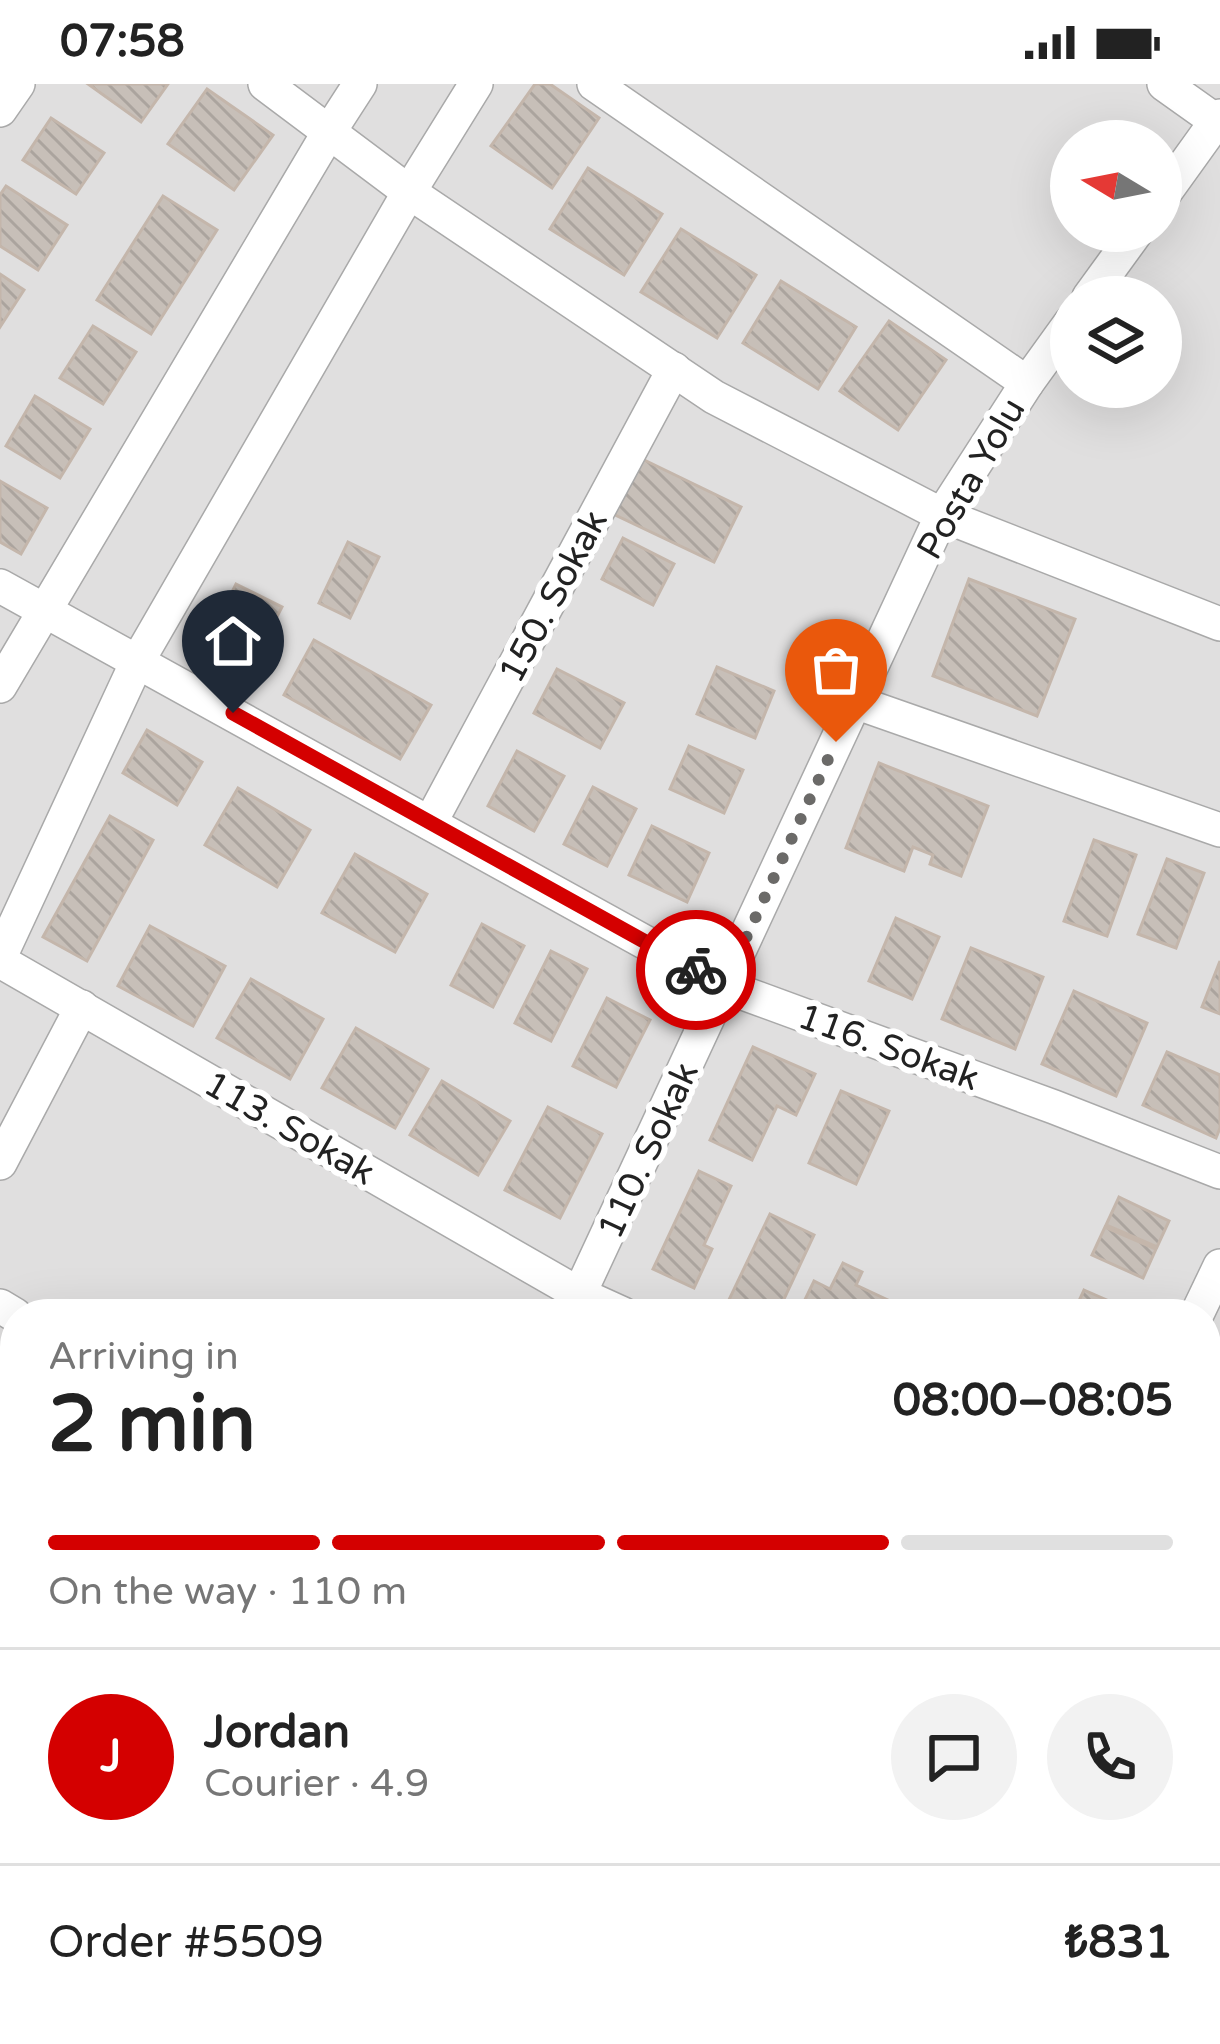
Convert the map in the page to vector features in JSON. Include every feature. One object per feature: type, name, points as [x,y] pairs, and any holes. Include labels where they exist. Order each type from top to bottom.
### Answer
[{"type":"street","points":[[0,110],[18,84]]},
{"type":"street","points":[[265,84],[409,192],[714,397],[942,515],[1220,624]]},
{"type":"street","points":[[0,686],[360,84]]},
{"type":"street","points":[[0,959],[136,664],[476,84]]},
{"type":"street","name":"Posta Yolu","points":[[594,84],[1027,383],[942,515],[724,986]]},
{"type":"street","points":[[1164,84],[1218,119],[1182,169]]},
{"type":"street","points":[[1027,383],[1050,351]]},
{"type":"street","name":"150. Sokak","points":[[430,823],[674,369]]},
{"type":"street","name":"116. Sokak","points":[[0,586],[724,986],[1220,1172]]},
{"type":"street","points":[[855,702],[1220,830]]},
{"type":"street","name":"113. Sokak","points":[[0,959],[567,1299]]},
{"type":"street","name":"110. Sokak","points":[[577,1299],[724,986]]},
{"type":"street","points":[[0,1162],[82,1007]]},
{"type":"street","points":[[1204,1299],[1220,1266]]},
{"type":"shaded area","points":[[0,84],[1220,84],[1220,1299],[0,1299]]},
{"type":"building","points":[[88,84],[168,84],[141,122]]},
{"type":"building","points":[[535,84],[550,84],[599,118],[552,188],[491,146]]},
{"type":"building","points":[[207,89],[273,135],[234,190],[168,144]]},
{"type":"building","points":[[51,118],[104,153],[76,194],[23,160]]},
{"type":"building","points":[[588,168],[662,214],[624,275],[550,229]]},
{"type":"building","points":[[6,186],[67,225],[38,270],[0,246],[0,195]]},
{"type":"building","points":[[163,196],[217,230],[151,334],[97,300]]},
{"type":"building","points":[[681,229],[756,275],[717,338],[641,292]]},
{"type":"building","points":[[0,274],[24,290],[0,327]]},
{"type":"building","points":[[781,281],[856,327],[818,389],[743,343]]},
{"type":"building","points":[[889,321],[946,360],[898,430],[840,391]]},
{"type":"building","points":[[93,326],[136,352],[103,404],[60,378]]},
{"type":"building","points":[[35,396],[90,429],[60,478],[6,446]]},
{"type":"building","points":[[636,456],[741,507],[714,562],[609,512]]},
{"type":"building","points":[[0,481],[47,508],[21,554],[0,542]]},
{"type":"building","points":[[623,538],[674,564],[653,605],[602,579]]},
{"type":"building","points":[[348,542],[379,557],[350,618],[319,603]]},
{"type":"building","points":[[969,579],[1075,619],[1037,716],[933,676]]},
{"type":"building","points":[[236,584],[282,607],[251,667],[206,644]]},
{"type":"building","points":[[314,640],[431,705],[400,759],[284,695]]},
{"type":"building","points":[[717,667],[774,691],[755,738],[697,714]]},
{"type":"building","points":[[557,669],[624,703],[600,748],[534,713]]},
{"type":"building","points":[[147,730],[202,762],[177,805],[123,773]]},
{"type":"building","points":[[689,746],[743,770],[724,813],[670,789]]},
{"type":"building","points":[[517,751],[564,776],[534,831],[488,806]]},
{"type":"building","points":[[879,763],[988,806],[961,876],[930,864],[933,855],[913,847],[904,871],[846,848]]},
{"type":"building","points":[[593,787],[636,809],[607,866],[564,844]]},
{"type":"building","points":[[238,788],[310,830],[277,887],[205,845]]},
{"type":"building","points":[[110,816],[153,840],[87,961],[43,937]]},
{"type":"building","points":[[652,826],[709,853],[687,902],[629,875]]},
{"type":"building","points":[[1094,840],[1136,855],[1107,936],[1064,921]]},
{"type":"building","points":[[355,854],[427,894],[395,952],[322,913]]},
{"type":"building","points":[[1167,859],[1204,873],[1176,948],[1138,934]]},
{"type":"building","points":[[896,918],[939,937],[912,999],[869,981]]},
{"type":"building","points":[[482,924],[524,946],[493,1007],[451,985]]},
{"type":"building","points":[[150,926],[225,966],[193,1026],[118,986]]},
{"type":"building","points":[[971,948],[1043,977],[1015,1049],[942,1019]]},
{"type":"building","points":[[551,951],[587,969],[551,1041],[515,1023]]},
{"type":"building","points":[[1220,961],[1220,1014],[1202,1007]]},
{"type":"building","points":[[251,979],[323,1019],[290,1079],[217,1038]]},
{"type":"building","points":[[1074,991],[1147,1023],[1116,1096],[1042,1064]]},
{"type":"building","points":[[607,998],[650,1020],[616,1087],[573,1066]]},
{"type":"building","points":[[356,1028],[428,1069],[395,1128],[322,1088]]},
{"type":"building","points":[[753,1047],[815,1074],[796,1115],[777,1106],[752,1160],[710,1140]]},
{"type":"building","points":[[1167,1052],[1220,1075],[1216,1138],[1143,1105]]},
{"type":"building","points":[[442,1081],[510,1121],[478,1175],[410,1135]]},
{"type":"building","points":[[841,1091],[889,1111],[856,1184],[809,1163]]},
{"type":"building","points":[[548,1107],[602,1134],[560,1218],[505,1190]]},
{"type":"building","points":[[699,1171],[731,1186],[704,1245],[712,1249],[694,1288],[653,1269]]},
{"type":"building","points":[[1119,1197],[1169,1221],[1157,1247],[1106,1225]]},
{"type":"building","points":[[770,1214],[814,1235],[784,1299],[729,1299]]},
{"type":"building","points":[[1105,1227],[1156,1249],[1143,1278],[1092,1255]]},
{"type":"building","points":[[843,1263],[862,1272],[856,1285],[886,1299],[805,1299],[814,1281],[830,1289]]},
{"type":"building","points":[[1084,1290],[1105,1299],[1080,1299]]},
{"type":"way so far","points":[[696,970],[724,986],[836,742]]},
{"type":"route","points":[[233,713],[696,970]]}]
